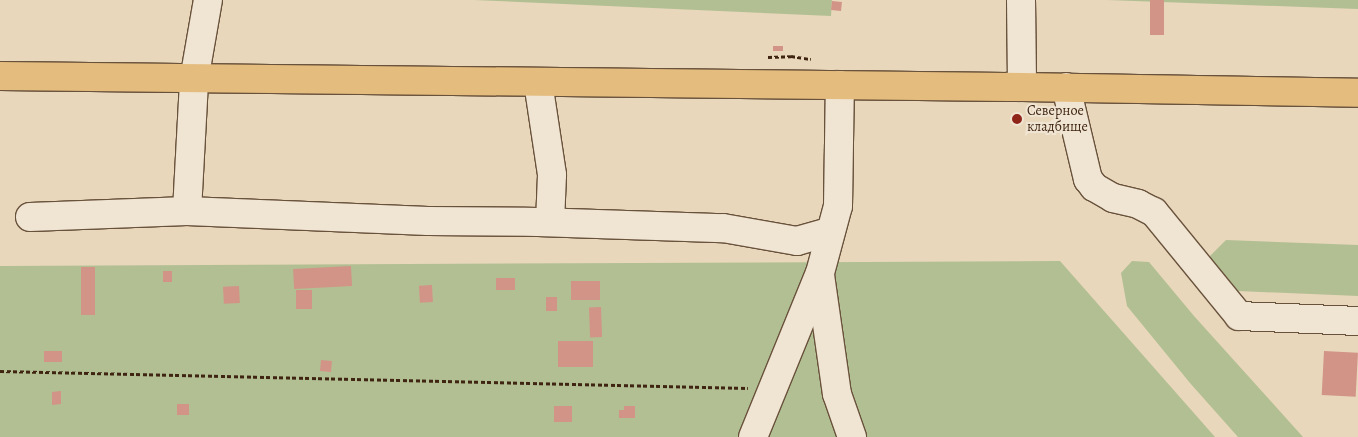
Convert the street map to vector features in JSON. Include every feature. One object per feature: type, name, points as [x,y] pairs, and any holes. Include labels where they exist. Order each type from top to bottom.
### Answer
[{"type":"main road","points":[[0,76],[194,80],[1022,87],[1358,93]]},
{"type":"lane","points":[[187,211],[194,80],[208,0]]},
{"type":"lane","points":[[1021,0],[1022,87]]},
{"type":"lane","points":[[538,82],[552,175],[550,222]]},
{"type":"lane","points":[[753,437],[820,273],[838,206],[840,184],[840,85]]},
{"type":"lane","points":[[1066,88],[1086,170],[1094,187],[1108,196],[1138,204],[1154,212],[1239,316],[1358,321]]},
{"type":"lane","points":[[30,217],[187,211],[428,221],[550,222],[723,228],[797,241],[831,231]]},
{"type":"lane","points":[[820,273],[837,394],[852,437]]},
{"type":"path","points":[[0,371],[773,388]]},
{"type":"green space","points":[[474,0],[832,0],[831,16]]},
{"type":"green space","points":[[1107,0],[1358,0],[1358,9]]},
{"type":"green space","points":[[1226,240],[1358,245],[1358,296],[1238,291],[1207,285],[1201,265]]},
{"type":"green space","points":[[1060,261],[1215,437],[0,437],[0,266]]},
{"type":"green space","points":[[1132,261],[1149,262],[1194,316],[1303,437],[1238,437],[1190,383],[1127,306],[1121,273]]},
{"type":"building","points":[[1150,0],[1164,0],[1164,35],[1150,35]]},
{"type":"building","points":[[832,1],[842,2],[841,11],[831,10]]},
{"type":"building","points":[[773,46],[783,46],[783,51],[773,51]]},
{"type":"building","points":[[351,266],[352,286],[294,289],[293,269]]},
{"type":"building","points":[[81,267],[95,267],[95,315],[81,315]]},
{"type":"building","points":[[163,271],[172,271],[172,282],[163,282]]},
{"type":"building","points":[[496,278],[515,278],[515,290],[496,290]]},
{"type":"building","points":[[571,281],[600,281],[600,300],[571,300]]},
{"type":"building","points":[[432,285],[433,302],[420,303],[419,286]]},
{"type":"building","points":[[239,286],[240,303],[224,304],[223,287]]},
{"type":"building","points":[[296,290],[312,290],[312,309],[296,309]]},
{"type":"building","points":[[546,297],[557,297],[557,311],[546,311]]},
{"type":"building","points":[[589,307],[601,307],[602,337],[590,337]]},
{"type":"building","points":[[558,341],[593,341],[593,367],[558,367]]},
{"type":"building","points":[[44,351],[62,351],[62,362],[44,362]]},
{"type":"building","points":[[1324,351],[1358,353],[1356,397],[1322,395]]},
{"type":"building","points":[[321,360],[332,361],[331,372],[320,371]]},
{"type":"building","points":[[61,391],[61,404],[52,405],[52,392]]},
{"type":"building","points":[[177,404],[189,404],[189,415],[177,415]]},
{"type":"building","points":[[554,406],[572,406],[572,422],[554,422]]},
{"type":"building","points":[[624,406],[635,406],[635,418],[619,418],[619,410],[624,410]]},
{"type":"place","name":"Северное кладбище","points":[[1017,119]]}]
